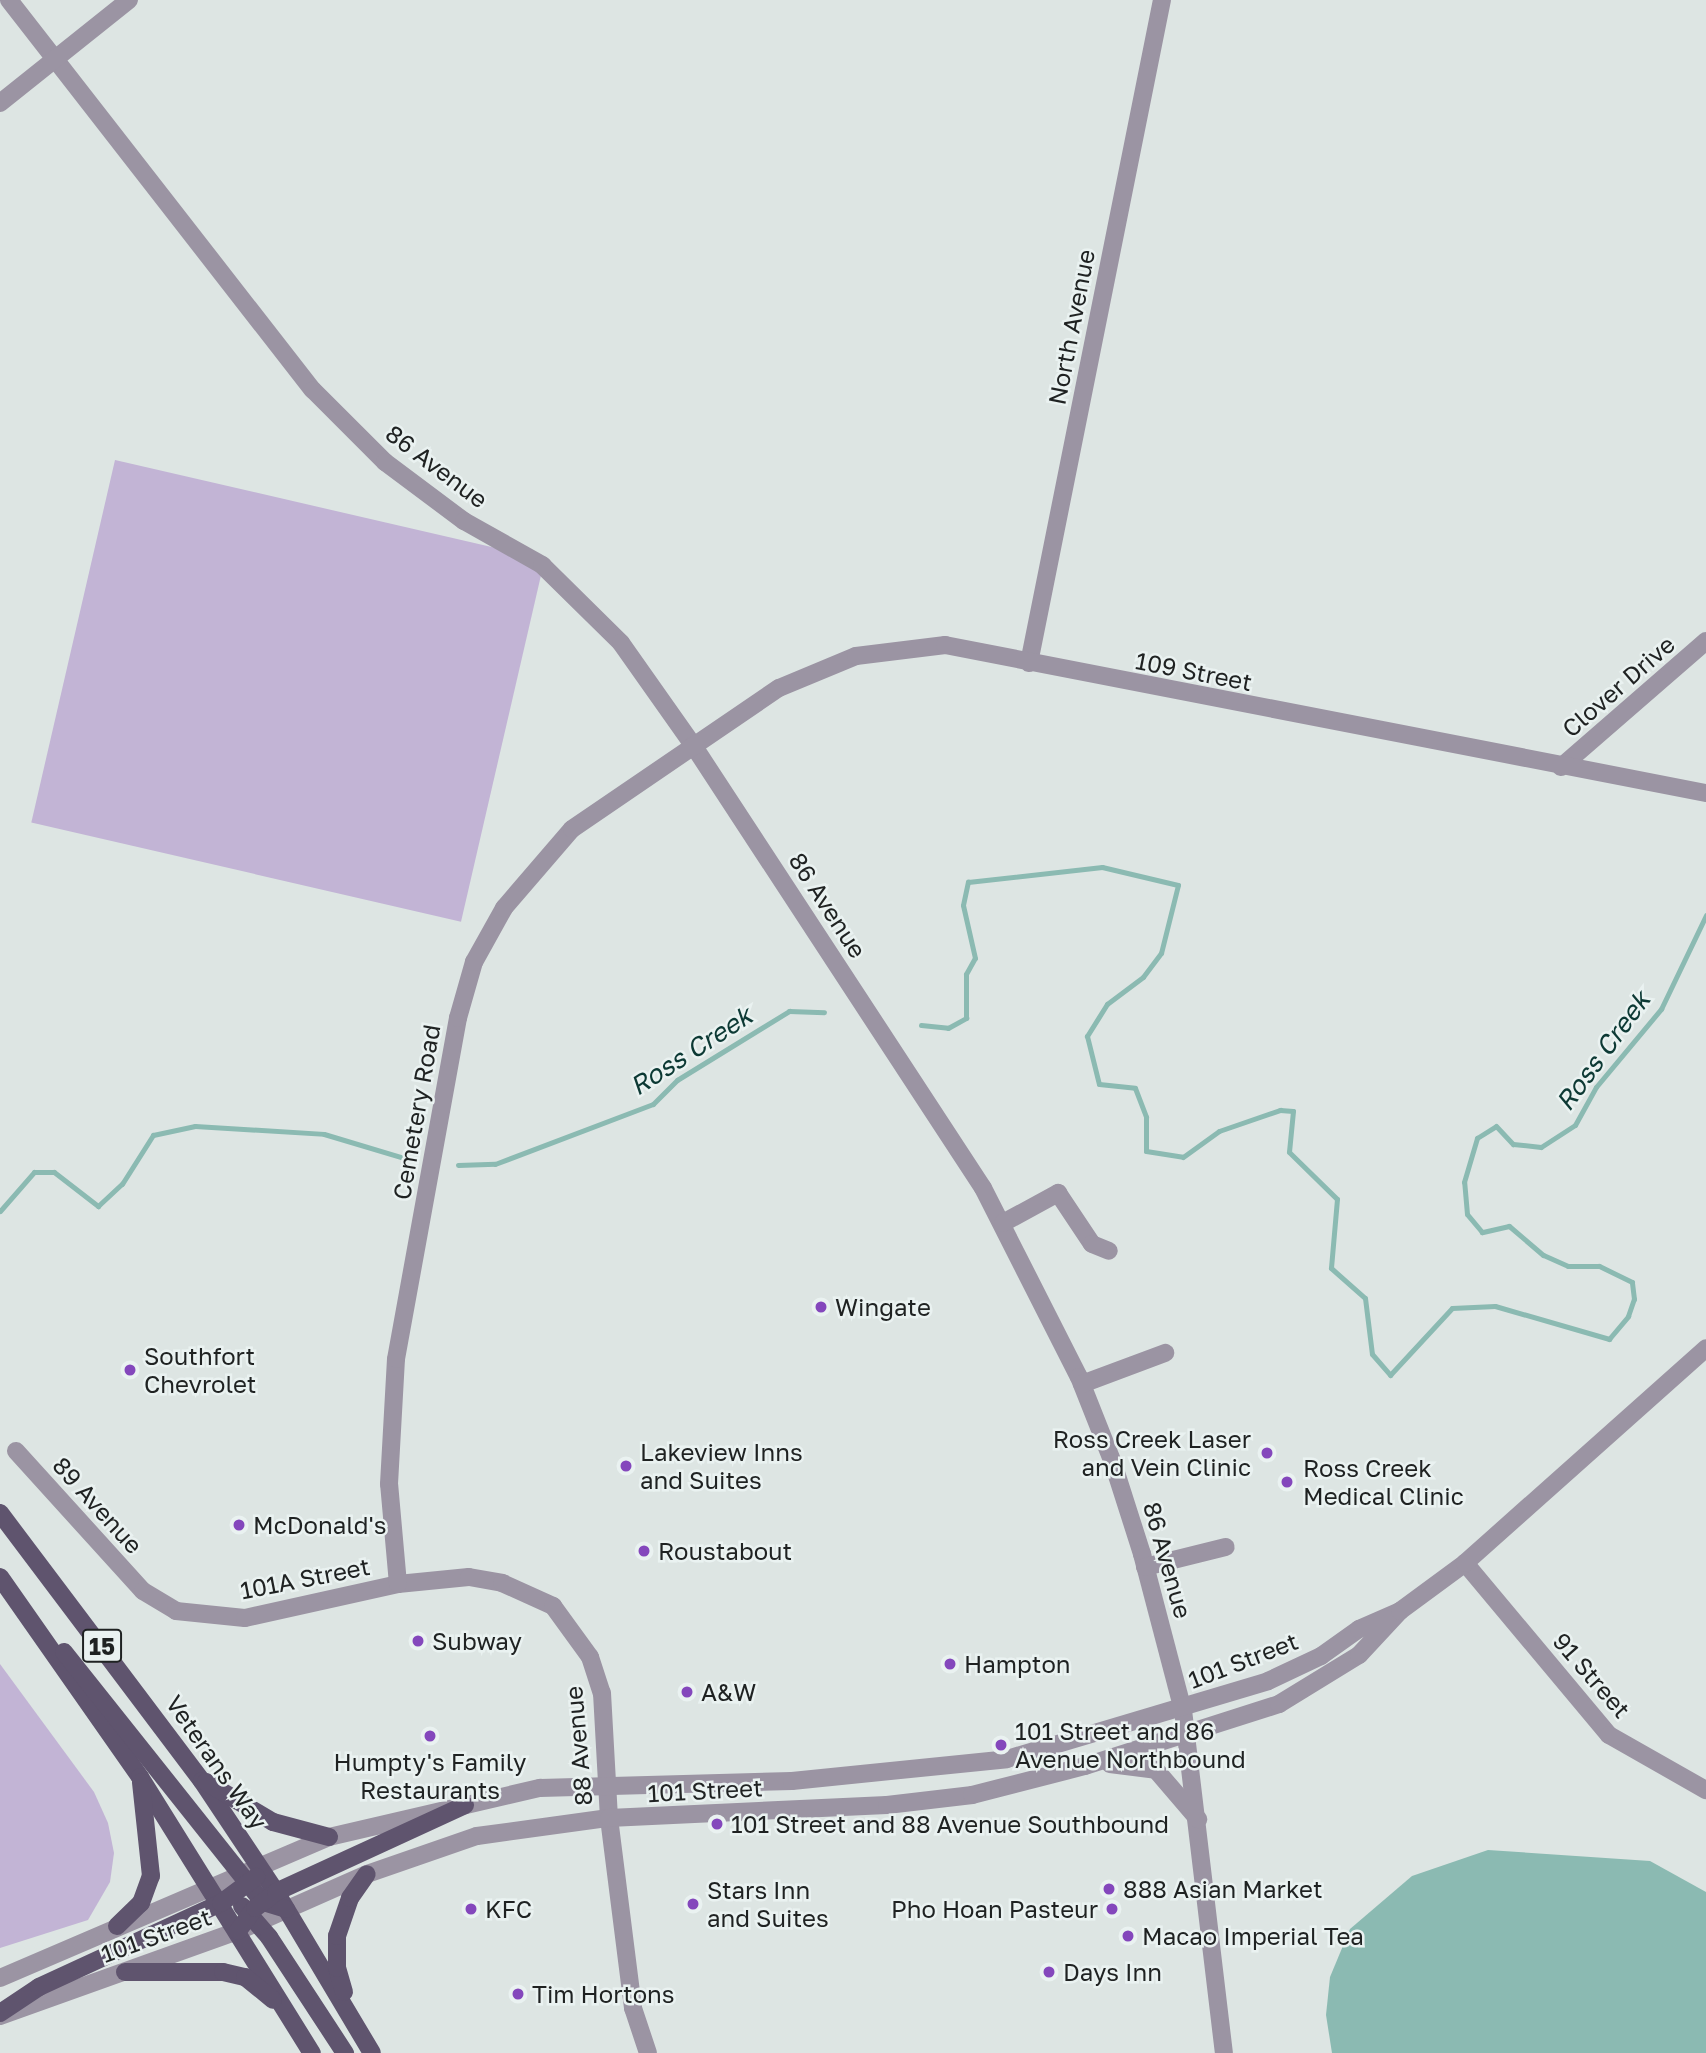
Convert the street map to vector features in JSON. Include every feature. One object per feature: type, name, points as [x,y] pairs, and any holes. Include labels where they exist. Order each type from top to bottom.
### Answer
[{"type":"main road","name":"Veterans Way","points":[[0,1513],[202,1781],[260,1867],[262,1907]]},
{"type":"main road","name":"15","points":[[0,1577],[221,1896],[237,1931],[312,2053]]},
{"type":"main road","points":[[30,1617],[83,1672],[245,1880],[345,2053]]},
{"type":"main road","points":[[117,1926],[141,1903],[151,1876],[140,1777]]},
{"type":"main road","points":[[202,1781],[273,1822],[329,1837]]},
{"type":"main road","points":[[237,1931],[262,1907],[464,1805]]},
{"type":"main road","points":[[0,2015],[39,1987],[221,1896],[260,1867]]},
{"type":"main road","points":[[351,2015],[337,1968],[337,1937],[350,1898],[367,1874]]},
{"type":"main road","points":[[221,1896],[262,1907],[286,1909],[372,2053]]},
{"type":"main road","points":[[125,1972],[205,1969],[245,1977],[260,1986],[295,2023]]},
{"type":"street","name":"86 Avenue","points":[[9,0],[313,390],[385,463],[464,521],[542,565],[582,600],[621,643],[693,744],[1003,1223],[1082,1384],[1113,1463],[1145,1567],[1187,1734],[1224,2053]]},
{"type":"street","points":[[0,103],[129,0]]},
{"type":"street","name":"North Avenue","points":[[1028,663],[1162,0]]},
{"type":"street","name":"Clover Drive","points":[[1561,767],[1706,641]]},
{"type":"street","name":"109 Street","points":[[693,744],[779,688],[856,656],[944,645],[1561,767],[1706,793]]},
{"type":"street","name":"Cemetery Road","points":[[398,1584],[389,1484],[397,1359],[458,1018],[474,962],[505,908],[572,829],[693,744]]},
{"type":"street","points":[[1003,1223],[1060,1194],[1092,1244],[1109,1251]]},
{"type":"street","name":"101 Street","points":[[286,1909],[367,1874],[477,1836],[609,1818],[897,1804],[972,1795],[1085,1766],[1247,1716],[1312,1686],[1359,1655],[1400,1611],[1465,1563],[1706,1348]]},
{"type":"street","points":[[1082,1384],[1165,1353]]},
{"type":"street","name":"89 Avenue","points":[[16,1451],[143,1591]]},
{"type":"street","points":[[1145,1567],[1226,1547]]},
{"type":"street","name":"91 Street","points":[[1465,1563],[1609,1735],[1706,1790]]},
{"type":"street","name":"88 Avenue","points":[[398,1584],[468,1577],[502,1583],[553,1606],[590,1657],[602,1693],[609,1818],[633,2008],[648,2053]]},
{"type":"street","name":"101A Street","points":[[143,1591],[176,1612],[246,1618],[398,1584]]},
{"type":"street","name":"101 Street","points":[[260,1867],[329,1837],[540,1788],[606,1784],[786,1781],[932,1769],[1007,1759],[1183,1710],[1268,1681],[1321,1656],[1359,1629],[1400,1611]]},
{"type":"street","points":[[1085,1766],[1125,1763],[1156,1770],[1199,1821]]},
{"type":"street","name":"101 Street","points":[[0,1978],[117,1926],[221,1896]]},
{"type":"street","name":"101 Street","points":[[0,2015],[237,1931]]},
{"type":"shaded area","points":[[115,460],[545,559],[461,922],[31,822]]},
{"type":"shaded area","points":[[0,1664],[94,1792],[108,1823],[114,1853],[110,1882],[88,1920],[0,1948]]},
{"type":"shaded area","points":[[1488,1850],[1650,1861],[1706,1892],[1706,2053],[1332,2053],[1326,2015],[1330,1977],[1350,1929],[1412,1876]]},
{"type":"waterway","name":"Ross Creek","points":[[921,1025],[948,1028],[966,1018],[966,974],[975,958],[963,905],[968,882],[1102,867],[1178,885],[1161,953],[1143,977],[1107,1004],[1087,1036],[1099,1084],[1135,1088],[1146,1117],[1146,1151],[1183,1157],[1219,1131],[1280,1110],[1293,1111],[1289,1152],[1337,1199],[1331,1268],[1365,1298],[1372,1354],[1390,1375],[1452,1308],[1495,1306],[1609,1339],[1628,1316],[1634,1299],[1632,1282],[1599,1266],[1568,1266],[1543,1255],[1509,1226],[1482,1232],[1467,1214],[1464,1182],[1477,1138],[1496,1126],[1513,1144],[1541,1147],[1575,1125],[1596,1087],[1661,1009],[1706,915]]},
{"type":"waterway","name":"Ross Creek","points":[[458,1165],[495,1164],[653,1104],[677,1080],[789,1011],[824,1012]]},
{"type":"waterway","name":"Ross Creek","points":[[0,1211],[34,1172],[54,1172],[98,1206],[122,1184],[153,1135],[195,1126],[324,1134],[404,1158]]},
{"type":"place","name":"Wingate","points":[[821,1307]]},
{"type":"place","name":"Southfort Chevrolet","points":[[130,1370]]},
{"type":"place","name":"Ross Creek Laser and Vein Clinic","points":[[1267,1453]]},
{"type":"place","name":"Lakeview Inns and Suites","points":[[626,1466]]},
{"type":"place","name":"Ross Creek Medical Clinic","points":[[1287,1482]]},
{"type":"place","name":"McDonald's","points":[[239,1525]]},
{"type":"place","name":"Roustabout","points":[[644,1551]]},
{"type":"place","name":"Subway","points":[[418,1641]]},
{"type":"place","name":"Hampton","points":[[950,1664]]},
{"type":"place","name":"A&W","points":[[687,1692]]},
{"type":"place","name":"Humpty's Family Restaurants","points":[[430,1736]]},
{"type":"place","name":"101 Street and 86 Avenue Northbound","points":[[1001,1745]]},
{"type":"place","name":"101 Street and 88 Avenue Southbound","points":[[717,1824]]},
{"type":"place","name":"888 Asian Market","points":[[1109,1889]]},
{"type":"place","name":"Stars Inn and Suites","points":[[693,1904]]},
{"type":"place","name":"KFC","points":[[471,1909]]},
{"type":"place","name":"Pho Hoan Pasteur","points":[[1112,1909]]},
{"type":"place","name":"Macao Imperial Tea","points":[[1128,1936]]},
{"type":"place","name":"Days Inn","points":[[1049,1972]]},
{"type":"place","name":"Tim Hortons","points":[[518,1994]]}]
